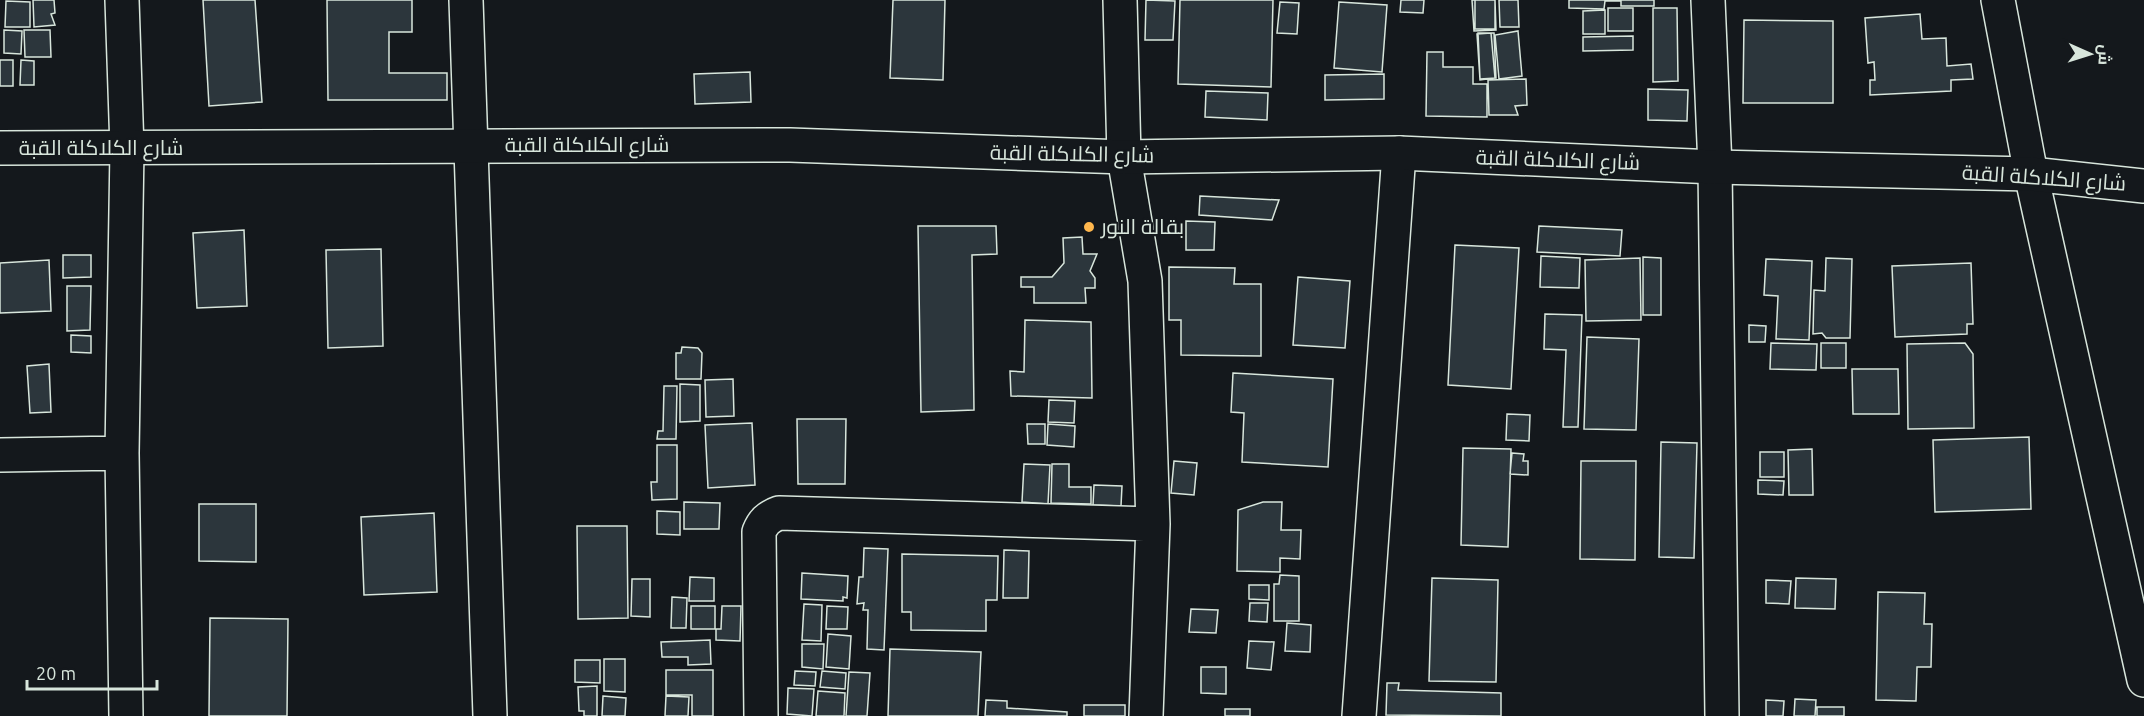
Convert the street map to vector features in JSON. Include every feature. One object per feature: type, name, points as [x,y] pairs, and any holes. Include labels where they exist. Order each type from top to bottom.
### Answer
[{"type":"street","points":[[122,0],[127,149],[122,453],[126,716]]},
{"type":"street","points":[[466,0],[490,716]]},
{"type":"street","points":[[1120,0],[1125,157],[1145,281],[1153,524],[1146,716]]},
{"type":"street","points":[[1708,0],[1715,167],[1722,716]]},
{"type":"street","points":[[1998,0],[2031,174],[2144,680]]},
{"type":"street","name":"شارع الكلاكلة القبة","points":[[0,148],[790,145],[1125,157],[1399,153],[1715,167],[2031,174],[2144,186]]},
{"type":"street","points":[[1359,716],[1399,153]]},
{"type":"street","points":[[0,455],[122,453]]},
{"type":"street","points":[[760,716],[759,532],[761,525],[772,516],[779,513],[1153,524]]},
{"type":"building","points":[[33,0],[54,0],[55,13],[51,14],[55,25],[34,27]]},
{"type":"building","points":[[203,0],[255,0],[262,102],[209,106]]},
{"type":"building","points":[[327,0],[412,0],[412,32],[389,32],[389,73],[447,73],[447,100],[328,100]]},
{"type":"building","points":[[893,0],[945,0],[943,80],[890,78]]},
{"type":"building","points":[[1146,0],[1175,1],[1173,40],[1145,40]]},
{"type":"building","points":[[1180,0],[1273,0],[1271,87],[1178,84]]},
{"type":"building","points":[[1401,0],[1424,0],[1423,13],[1400,12]]},
{"type":"building","points":[[1472,0],[1495,0],[1496,30],[1474,31]]},
{"type":"building","points":[[1475,0],[1495,0],[1495,29],[1475,29]]},
{"type":"building","points":[[1499,0],[1518,0],[1519,27],[1500,27]]},
{"type":"building","points":[[1569,0],[1654,0],[1654,6],[1621,6],[1621,1],[1605,1],[1604,9],[1569,8]]},
{"type":"building","points":[[6,1],[30,2],[30,27],[5,27]]},
{"type":"building","points":[[1280,2],[1299,3],[1297,34],[1277,33]]},
{"type":"building","points":[[1339,2],[1387,5],[1382,72],[1334,68]]},
{"type":"building","points":[[1608,8],[1633,8],[1633,31],[1608,31]]},
{"type":"building","points":[[1653,8],[1677,8],[1678,81],[1653,82]]},
{"type":"building","points":[[1605,10],[1605,34],[1583,34],[1583,11]]},
{"type":"building","points":[[1920,14],[1922,39],[1946,38],[1947,66],[1971,64],[1973,79],[1951,80],[1951,91],[1870,95],[1870,80],[1875,80],[1874,62],[1868,63],[1865,18]]},
{"type":"building","points":[[1744,20],[1833,21],[1833,103],[1743,103]]},
{"type":"building","points":[[4,30],[22,31],[21,54],[4,53]]},
{"type":"building","points":[[24,30],[50,30],[51,57],[25,57]]},
{"type":"building","points":[[1518,31],[1522,76],[1499,79],[1495,35]]},
{"type":"building","points":[[1478,33],[1494,33],[1496,78],[1480,79]]},
{"type":"building","points":[[1491,33],[1495,78],[1480,80],[1477,34]]},
{"type":"building","points":[[1633,36],[1633,50],[1583,51],[1583,37]]},
{"type":"building","points":[[1427,52],[1443,52],[1443,67],[1473,67],[1473,84],[1487,84],[1487,117],[1426,116]]},
{"type":"building","points":[[0,60],[13,60],[13,86],[0,86]]},
{"type":"building","points":[[21,60],[34,61],[34,85],[20,85]]},
{"type":"building","points":[[750,72],[751,102],[695,104],[694,74]]},
{"type":"building","points":[[1384,74],[1384,99],[1325,100],[1325,75]]},
{"type":"building","points":[[1526,79],[1527,105],[1515,106],[1518,115],[1489,115],[1488,80]]},
{"type":"building","points":[[1648,89],[1688,90],[1687,121],[1648,120]]},
{"type":"building","points":[[1206,91],[1268,93],[1267,120],[1205,117]]},
{"type":"building","points":[[1200,196],[1279,200],[1272,220],[1199,215]]},
{"type":"building","points":[[1186,221],[1215,222],[1214,250],[1186,250]]},
{"type":"building","points":[[918,226],[996,226],[997,254],[972,255],[974,410],[921,412]]},
{"type":"building","points":[[1539,226],[1622,230],[1620,256],[1537,252]]},
{"type":"building","points":[[244,230],[247,306],[197,308],[193,233]]},
{"type":"building","points":[[1082,237],[1083,254],[1097,254],[1090,271],[1095,278],[1095,288],[1085,288],[1086,303],[1034,303],[1034,287],[1021,287],[1021,277],[1052,277],[1064,263],[1063,238]]},
{"type":"building","points":[[1455,245],[1519,248],[1511,389],[1448,385]]},
{"type":"building","points":[[381,249],[383,346],[328,348],[326,250]]},
{"type":"building","points":[[63,255],[91,255],[91,277],[63,278]]},
{"type":"building","points":[[1541,256],[1580,258],[1579,288],[1540,287]]},
{"type":"building","points":[[1643,257],[1661,258],[1661,315],[1643,315]]},
{"type":"building","points":[[1640,258],[1641,320],[1586,321],[1585,260]]},
{"type":"building","points":[[1826,258],[1852,259],[1850,338],[1826,338],[1822,333],[1813,334],[1814,290],[1825,291]]},
{"type":"building","points":[[1766,259],[1812,261],[1809,340],[1776,339],[1778,296],[1764,295]]},
{"type":"building","points":[[49,260],[51,311],[0,313],[0,263]]},
{"type":"building","points":[[1971,263],[1973,324],[1967,324],[1967,334],[1895,337],[1892,266]]},
{"type":"building","points":[[1169,267],[1235,268],[1234,284],[1261,284],[1261,356],[1181,355],[1181,320],[1169,320]]},
{"type":"building","points":[[1298,277],[1350,281],[1345,348],[1293,345]]},
{"type":"building","points":[[67,286],[91,286],[90,330],[67,331]]},
{"type":"building","points":[[1545,314],[1582,315],[1578,427],[1563,427],[1566,350],[1544,349]]},
{"type":"building","points":[[1025,320],[1091,322],[1092,398],[1011,396],[1010,371],[1024,372]]},
{"type":"building","points":[[1749,325],[1766,326],[1765,342],[1749,342]]},
{"type":"building","points":[[71,335],[91,336],[91,353],[71,352]]},
{"type":"building","points":[[1587,337],[1639,339],[1636,430],[1584,429]]},
{"type":"building","points":[[1771,343],[1817,344],[1816,370],[1770,369]]},
{"type":"building","points":[[1821,343],[1846,343],[1846,368],[1821,368]]},
{"type":"building","points":[[1965,343],[1973,354],[1974,428],[1908,429],[1907,344]]},
{"type":"building","points":[[682,347],[698,348],[702,353],[701,379],[676,379],[676,353],[681,353]]},
{"type":"building","points":[[49,364],[51,412],[30,413],[27,366]]},
{"type":"building","points":[[1852,369],[1898,369],[1899,414],[1853,414]]},
{"type":"building","points":[[1233,373],[1333,379],[1328,467],[1242,462],[1244,413],[1231,412]]},
{"type":"building","points":[[733,379],[734,416],[706,417],[705,380]]},
{"type":"building","points":[[680,384],[700,385],[700,421],[680,422]]},
{"type":"building","points":[[664,386],[677,386],[676,439],[657,439],[658,431],[663,431]]},
{"type":"building","points":[[1049,400],[1075,401],[1074,423],[1048,422]]},
{"type":"building","points":[[1507,414],[1530,415],[1529,441],[1506,440]]},
{"type":"building","points":[[797,419],[846,419],[845,484],[798,484]]},
{"type":"building","points":[[752,423],[755,485],[708,488],[705,425]]},
{"type":"building","points":[[1027,424],[1045,424],[1045,444],[1028,444]]},
{"type":"building","points":[[1048,424],[1075,426],[1074,447],[1047,445]]},
{"type":"building","points":[[2029,437],[2031,509],[1935,512],[1933,440]]},
{"type":"building","points":[[1661,442],[1697,443],[1694,558],[1659,557]]},
{"type":"building","points":[[657,445],[677,445],[677,499],[652,500],[651,482],[657,482]]},
{"type":"building","points":[[1463,448],[1511,449],[1508,547],[1461,545]]},
{"type":"building","points":[[1812,449],[1813,495],[1789,495],[1788,450]]},
{"type":"building","points":[[1760,452],[1784,452],[1784,477],[1760,477]]},
{"type":"building","points":[[1512,453],[1524,454],[1523,461],[1528,461],[1528,475],[1510,474]]},
{"type":"building","points":[[1174,461],[1197,463],[1194,495],[1171,493]]},
{"type":"building","points":[[1581,461],[1636,461],[1635,560],[1580,559]]},
{"type":"building","points":[[1024,464],[1050,465],[1048,504],[1022,502]]},
{"type":"building","points":[[1052,464],[1069,464],[1069,487],[1091,487],[1091,504],[1051,503]]},
{"type":"building","points":[[1758,480],[1784,481],[1783,495],[1758,494]]},
{"type":"building","points":[[1094,485],[1122,486],[1121,506],[1093,505]]},
{"type":"building","points":[[684,502],[720,503],[719,529],[684,529]]},
{"type":"building","points":[[1263,502],[1282,502],[1281,530],[1301,530],[1300,559],[1280,558],[1280,572],[1237,571],[1238,510]]},
{"type":"building","points":[[199,504],[256,504],[256,562],[199,561]]},
{"type":"building","points":[[657,511],[680,512],[680,535],[657,534]]},
{"type":"building","points":[[434,513],[437,592],[364,595],[361,517]]},
{"type":"building","points":[[577,526],[627,526],[628,618],[578,619]]},
{"type":"building","points":[[864,548],[888,549],[884,650],[867,649],[868,610],[863,610],[864,603],[857,604],[859,577],[863,577]]},
{"type":"building","points":[[1004,550],[1029,551],[1028,598],[1003,598]]},
{"type":"building","points":[[902,554],[998,556],[997,600],[986,600],[986,631],[911,630],[911,612],[902,612]]},
{"type":"building","points":[[802,573],[848,576],[847,598],[843,597],[843,601],[801,599]]},
{"type":"building","points":[[1280,575],[1299,576],[1299,621],[1274,621],[1274,584],[1279,584]]},
{"type":"building","points":[[690,577],[714,578],[714,601],[689,601]]},
{"type":"building","points":[[1432,578],[1498,580],[1496,682],[1429,681]]},
{"type":"building","points":[[1796,578],[1836,579],[1835,609],[1795,608]]},
{"type":"building","points":[[632,579],[650,579],[650,617],[631,616]]},
{"type":"building","points":[[1766,580],[1791,581],[1789,604],[1766,603]]},
{"type":"building","points":[[1249,585],[1269,585],[1269,600],[1249,599]]},
{"type":"building","points":[[1878,592],[1925,593],[1924,624],[1932,624],[1931,667],[1917,667],[1916,701],[1876,700]]},
{"type":"building","points":[[672,597],[687,598],[686,628],[671,628]]},
{"type":"building","points":[[1250,603],[1268,603],[1267,622],[1249,621]]},
{"type":"building","points":[[804,604],[822,605],[821,641],[802,640]]},
{"type":"building","points":[[691,606],[715,606],[715,629],[691,629]]},
{"type":"building","points":[[722,606],[741,606],[740,641],[716,640],[716,629],[721,629]]},
{"type":"building","points":[[827,606],[848,607],[847,629],[826,629]]},
{"type":"building","points":[[1191,609],[1218,610],[1216,633],[1189,632]]},
{"type":"building","points":[[210,618],[288,619],[287,716],[209,716]]},
{"type":"building","points":[[1287,623],[1311,625],[1310,652],[1285,651]]},
{"type":"building","points":[[828,634],[851,636],[849,669],[826,667]]},
{"type":"building","points":[[710,640],[711,664],[688,665],[688,657],[662,657],[661,642]]},
{"type":"building","points":[[1249,641],[1274,642],[1271,670],[1247,668]]},
{"type":"building","points":[[802,644],[824,644],[823,669],[802,667]]},
{"type":"building","points":[[890,649],[981,652],[978,716],[888,716]]},
{"type":"building","points":[[604,659],[625,659],[625,692],[604,691]]},
{"type":"building","points":[[575,660],[600,660],[600,683],[575,682]]},
{"type":"building","points":[[1201,667],[1226,667],[1226,694],[1201,693]]},
{"type":"building","points":[[666,670],[713,670],[713,716],[692,716],[692,695],[666,695]]},
{"type":"building","points":[[795,671],[816,672],[815,686],[794,685]]},
{"type":"building","points":[[822,671],[846,673],[845,689],[820,687]]},
{"type":"building","points":[[849,672],[870,673],[867,716],[846,716]]},
{"type":"building","points":[[1387,683],[1399,683],[1398,690],[1501,693],[1501,716],[1386,715]]},
{"type":"building","points":[[597,686],[597,716],[584,716],[584,711],[579,711],[578,687]]},
{"type":"building","points":[[788,688],[814,689],[812,716],[787,714]]},
{"type":"building","points":[[818,691],[845,693],[844,716],[816,716]]},
{"type":"building","points":[[603,696],[626,698],[625,716],[602,716]]},
{"type":"building","points":[[666,696],[689,697],[688,716],[665,716]]},
{"type":"building","points":[[1795,699],[1816,700],[1815,716],[1794,716]]},
{"type":"building","points":[[986,700],[1007,701],[1007,708],[1067,712],[1067,716],[985,716]]},
{"type":"building","points":[[1766,700],[1784,701],[1783,716],[1766,716]]},
{"type":"building","points":[[1084,705],[1125,705],[1125,716],[1084,716]]},
{"type":"building","points":[[1817,707],[1844,707],[1844,716],[1817,716]]},
{"type":"building","points":[[1225,709],[1250,709],[1250,716],[1225,716]]},
{"type":"place","name":"بقالة النور","points":[[1089,227]]}]
